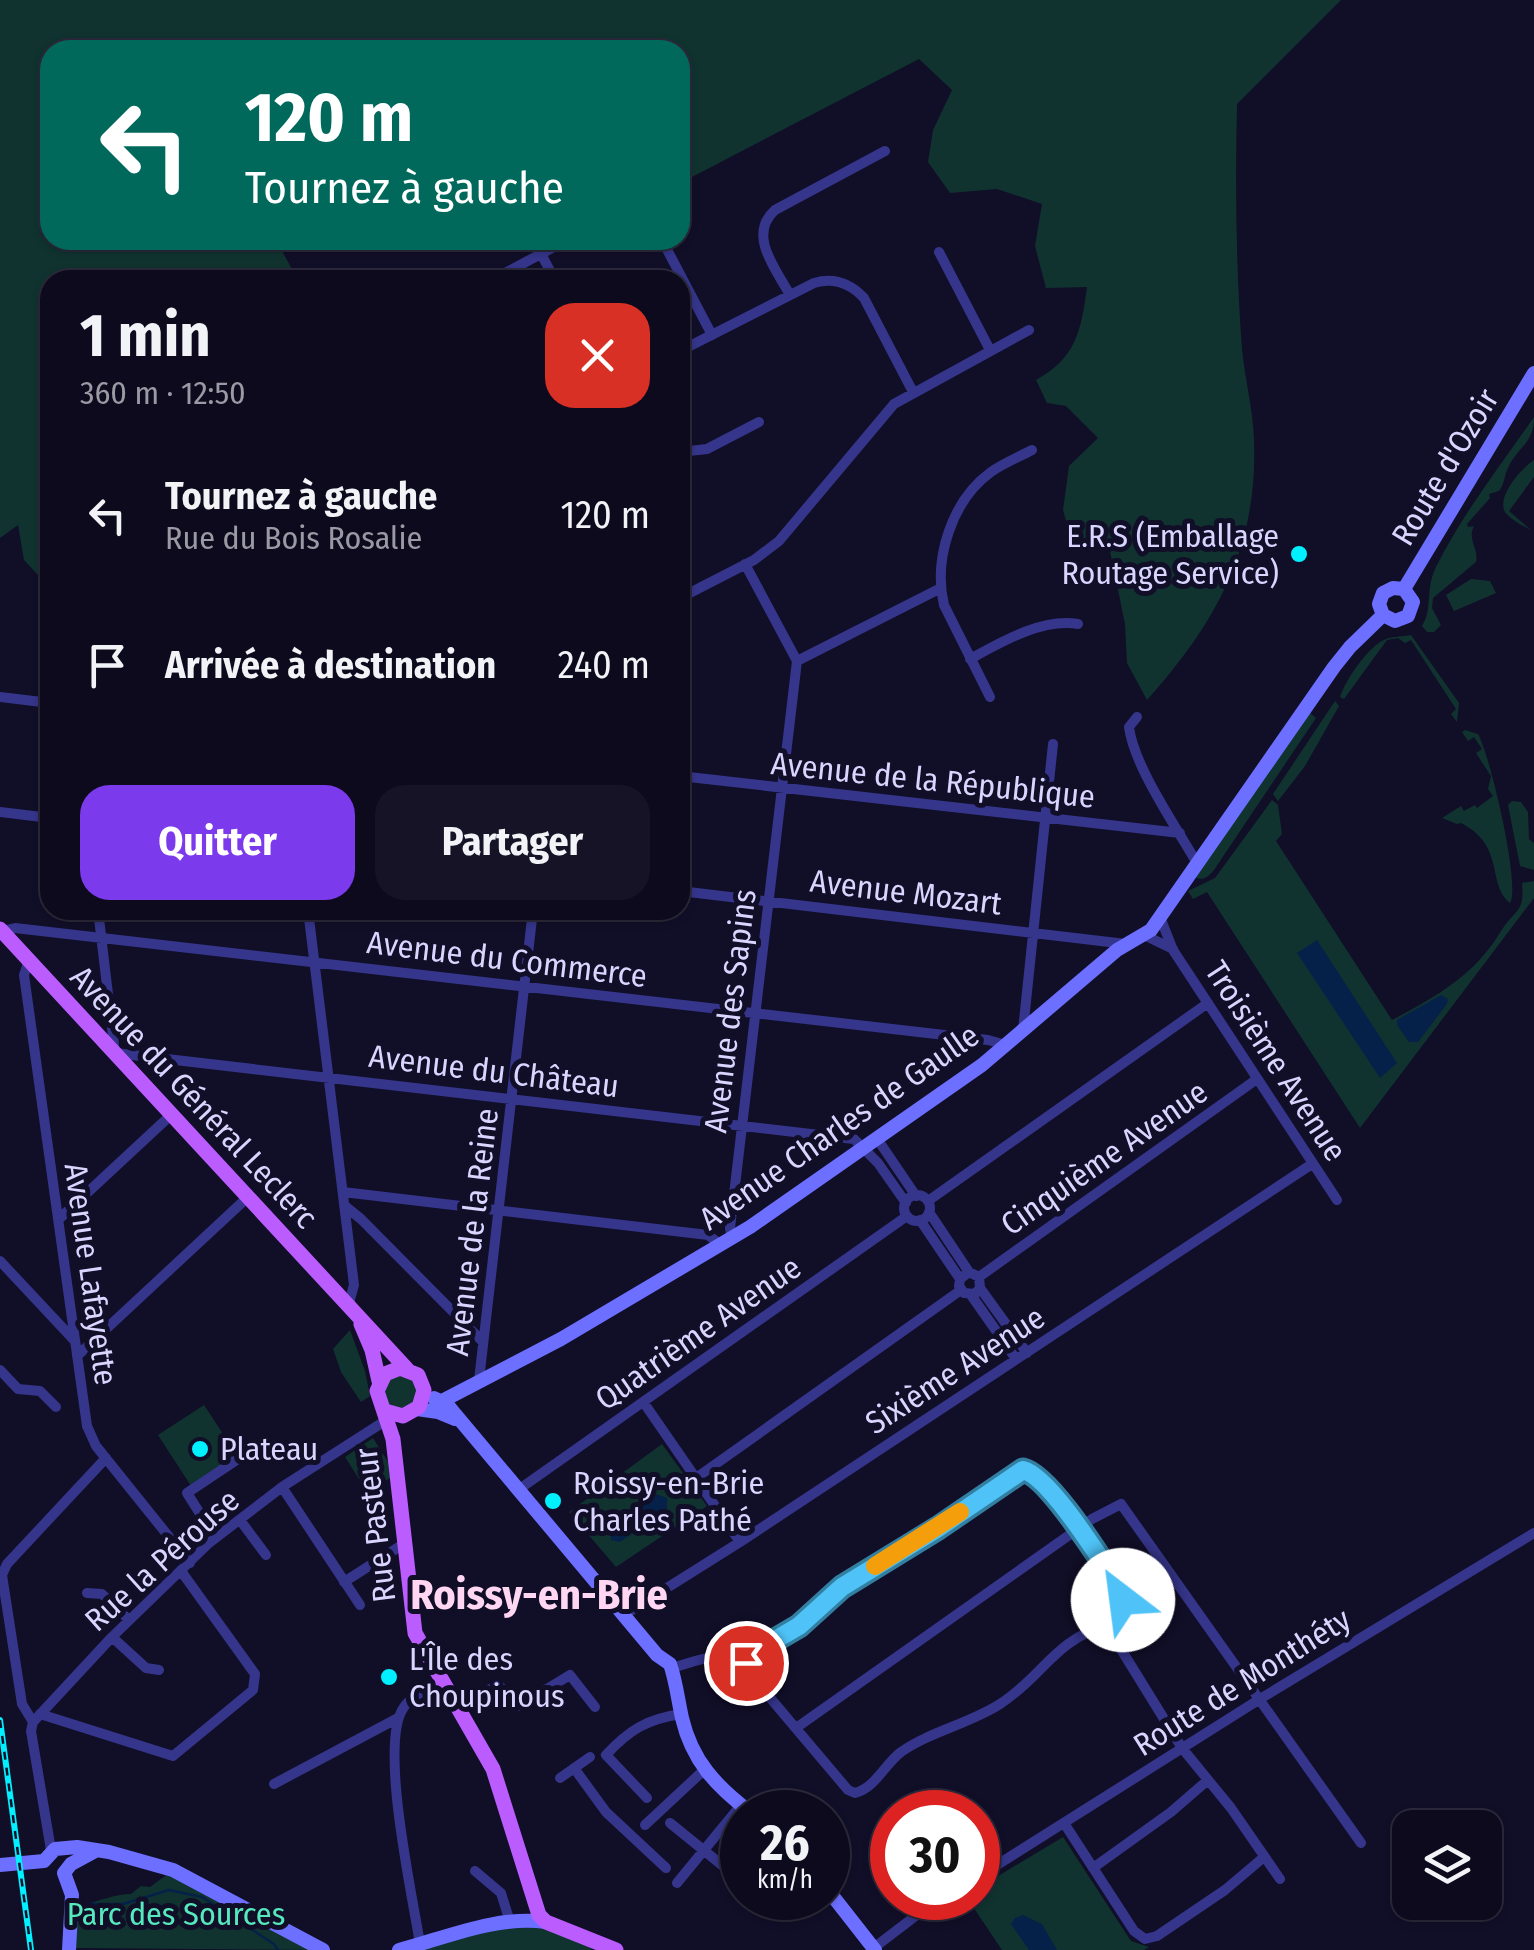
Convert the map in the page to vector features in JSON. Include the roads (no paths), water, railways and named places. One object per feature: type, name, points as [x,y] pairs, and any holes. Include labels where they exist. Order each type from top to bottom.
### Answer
[{"type":"main road","name":"Route d'Ozoir","points":[[1404,590],[1534,372]]},
{"type":"main road","points":[[1393,588],[1404,590],[1412,602],[1408,616],[1395,621],[1383,615],[1379,604],[1383,593],[1393,588]]},
{"type":"main road","name":"Avenue Charles de Gaulle","points":[[440,1407],[476,1382],[562,1339],[727,1242],[878,1140],[1006,1045],[1126,944],[1144,935],[1198,865],[1342,657],[1383,615]]},
{"type":"main road","name":"Avenue du Général Leclerc","points":[[1,930],[407,1369]]},
{"type":"main road","name":"Avenue du Général Leclerc","points":[[349,1303],[369,1342],[379,1381]]},
{"type":"main road","points":[[440,1407],[387,1415],[377,1396],[379,1381],[390,1370],[407,1369],[420,1378],[424,1393],[460,1422],[672,1668],[687,1739],[704,1770],[726,1790]]},
{"type":"main road","points":[[460,1422],[460,1410],[476,1382]]},
{"type":"main road","points":[[417,1409],[424,1393]]},
{"type":"main road","name":"Rue Pasteur","points":[[387,1415],[416,1633],[442,1681],[464,1704],[498,1782],[531,1914],[616,1950]]},
{"type":"main road","points":[[0,1865],[59,1860],[98,1850],[172,1870],[322,1950]]},
{"type":"main road","points":[[59,1860],[73,1911],[69,1950]]},
{"type":"main road","points":[[398,1950],[531,1914]]},
{"type":"main road","points":[[850,1919],[873,1949]]},
{"type":"street","points":[[790,294],[763,242],[762,228],[768,215],[885,152]]},
{"type":"street","points":[[511,270],[548,250]]},
{"type":"street","points":[[939,252],[990,350]]},
{"type":"street","points":[[541,254],[550,270]]},
{"type":"street","points":[[690,346],[790,294],[823,280],[839,282],[855,290],[868,305],[913,392]]},
{"type":"street","points":[[690,293],[712,335]]},
{"type":"street","points":[[690,593],[745,564],[778,541],[882,417],[913,392],[1029,330]]},
{"type":"street","points":[[690,451],[707,449],[759,422]]},
{"type":"street","points":[[990,697],[950,620],[941,588],[946,540],[961,506],[991,472],[1032,450]]},
{"type":"street","points":[[745,564],[796,662],[941,588]]},
{"type":"street","points":[[970,659],[1014,636],[1059,624],[1078,624]]},
{"type":"street","name":"Avenue des Sapins","points":[[727,1242],[796,662]]},
{"type":"street","points":[[0,697],[40,702]]},
{"type":"street","points":[[1137,717],[1128,727],[1130,738],[1198,865]]},
{"type":"street","points":[[1022,1032],[1053,744]]},
{"type":"street","name":"Avenue de la République","points":[[690,777],[1180,834]]},
{"type":"street","points":[[0,812],[40,817]]},
{"type":"street","name":"Avenue Mozart","points":[[690,892],[1126,944]]},
{"type":"street","name":"Troisième Avenue","points":[[1160,917],[1174,950],[1337,1200]]},
{"type":"street","points":[[99,920],[115,1053]]},
{"type":"street","points":[[309,920],[354,1285],[349,1303]]},
{"type":"street","name":"Avenue de la Reine","points":[[476,1382],[484,1342],[532,920]]},
{"type":"street","name":"Avenue du Commerce","points":[[1,930],[101,937],[1006,1045]]},
{"type":"street","name":"Troisième Avenue","points":[[1144,935],[1174,950]]},
{"type":"street","name":"Avenue Lafayette","points":[[28,960],[24,977],[86,1426],[185,1567],[256,1681],[253,1690],[174,1756],[37,1718]]},
{"type":"street","points":[[926,1211],[1208,1003]]},
{"type":"street","name":"Avenue du Château","points":[[115,1053],[854,1139],[864,1148]]},
{"type":"street","name":"Cinquième Avenue","points":[[696,1478],[1257,1080]]},
{"type":"street","points":[[59,1219],[172,1114]]},
{"type":"street","points":[[878,1140],[910,1205],[926,1211]]},
{"type":"street","points":[[864,1148],[910,1205],[926,1211],[1021,1356]]},
{"type":"street","name":"Sixième Avenue","points":[[624,1615],[1312,1164]]},
{"type":"street","points":[[343,1192],[708,1235],[727,1242]]},
{"type":"street","points":[[77,1356],[249,1196]]},
{"type":"street","name":"Quatrième Avenue","points":[[518,1490],[644,1403],[910,1205]]},
{"type":"street","points":[[344,1206],[484,1342]]},
{"type":"street","points":[[0,1261],[75,1340]]},
{"type":"street","points":[[0,1370],[18,1389],[40,1390],[56,1408]]},
{"type":"street","points":[[644,1403],[740,1542]]},
{"type":"street","name":"Rue la Pérouse","points":[[37,1718],[112,1637],[185,1567],[282,1487],[387,1415]]},
{"type":"street","points":[[199,1512],[187,1492],[248,1453]]},
{"type":"street","points":[[59,1860],[30,1731],[37,1718],[22,1704],[2,1567],[106,1458]]},
{"type":"street","points":[[1023,1470],[1036,1474],[1122,1593],[1121,1606],[1106,1624],[1063,1645],[1014,1694],[903,1751],[858,1793],[848,1790],[748,1672],[746,1663],[799,1626],[842,1587],[1023,1470]]},
{"type":"street","points":[[282,1487],[360,1605]]},
{"type":"street","points":[[796,1728],[1112,1506],[1124,1506],[1361,1843]]},
{"type":"street","points":[[240,1520],[266,1556]]},
{"type":"street","name":"Route de Monthéty","points":[[1000,1864],[1260,1699],[1534,1533]]},
{"type":"street","points":[[344,1582],[405,1543]]},
{"type":"street","points":[[87,1593],[102,1594],[129,1620]]},
{"type":"street","points":[[1106,1624],[1182,1748],[1280,1879]]},
{"type":"street","points":[[112,1637],[146,1668],[159,1670]]},
{"type":"street","points":[[672,1668],[709,1657],[729,1656],[746,1663]]},
{"type":"street","points":[[483,1692],[499,1684],[518,1706],[568,1674],[574,1676],[595,1707]]},
{"type":"street","points":[[420,1944],[396,1798],[398,1718],[406,1703],[442,1681]]},
{"type":"street","points":[[647,1798],[606,1755],[635,1727],[681,1714]]},
{"type":"street","points":[[274,1784],[398,1718]]},
{"type":"street","points":[[560,1778],[590,1757]]},
{"type":"street","points":[[574,1768],[606,1812],[638,1832],[666,1868]]},
{"type":"street","points":[[638,1832],[704,1770]]},
{"type":"street","points":[[1092,1868],[1171,1812],[1208,1780]]},
{"type":"street","points":[[670,1823],[720,1865]]},
{"type":"street","points":[[1064,1823],[1135,1933],[1149,1939],[1225,1890],[1264,1857]]},
{"type":"street","points":[[677,1882],[720,1834]]},
{"type":"street","points":[[476,1870],[480,1878],[501,1892],[510,1922]]},
{"type":"street","points":[[873,1949],[911,1920]]},
{"type":"water","points":[[1317,940],[1397,1063],[1380,1078],[1297,953]]},
{"type":"water","points":[[1441,995],[1448,999],[1447,1004],[1418,1042],[1409,1042],[1397,1020]]},
{"type":"water","points":[[656,1494],[667,1498],[667,1509],[620,1542],[611,1540],[610,1527]]},
{"type":"water","points":[[1023,1915],[1042,1924],[1057,1950],[1029,1950],[1011,1924]]},
{"type":"waterway","points":[[82,1904],[123,1904],[169,1890],[202,1897],[278,1950]]},
{"type":"tunnel","points":[[468,1701],[483,1692]]},
{"type":"railway","points":[[0,1720],[31,1950]]},
{"type":"place","name":"E.R.S (Emballage Routage Service)","points":[[1299,554]]},
{"type":"place","name":"Plateau","points":[[200,1449]]},
{"type":"place","name":"Roissy-en-Brie Charles Pathé","points":[[553,1501]]},
{"type":"place","name":"L'Île des Choupinous","points":[[389,1677]]},
{"type":"district","name":"Roissy-en-Brie","points":[[539,1595]]},
{"type":"park label","name":"Parc des Sources","points":[[176,1914]]}]
